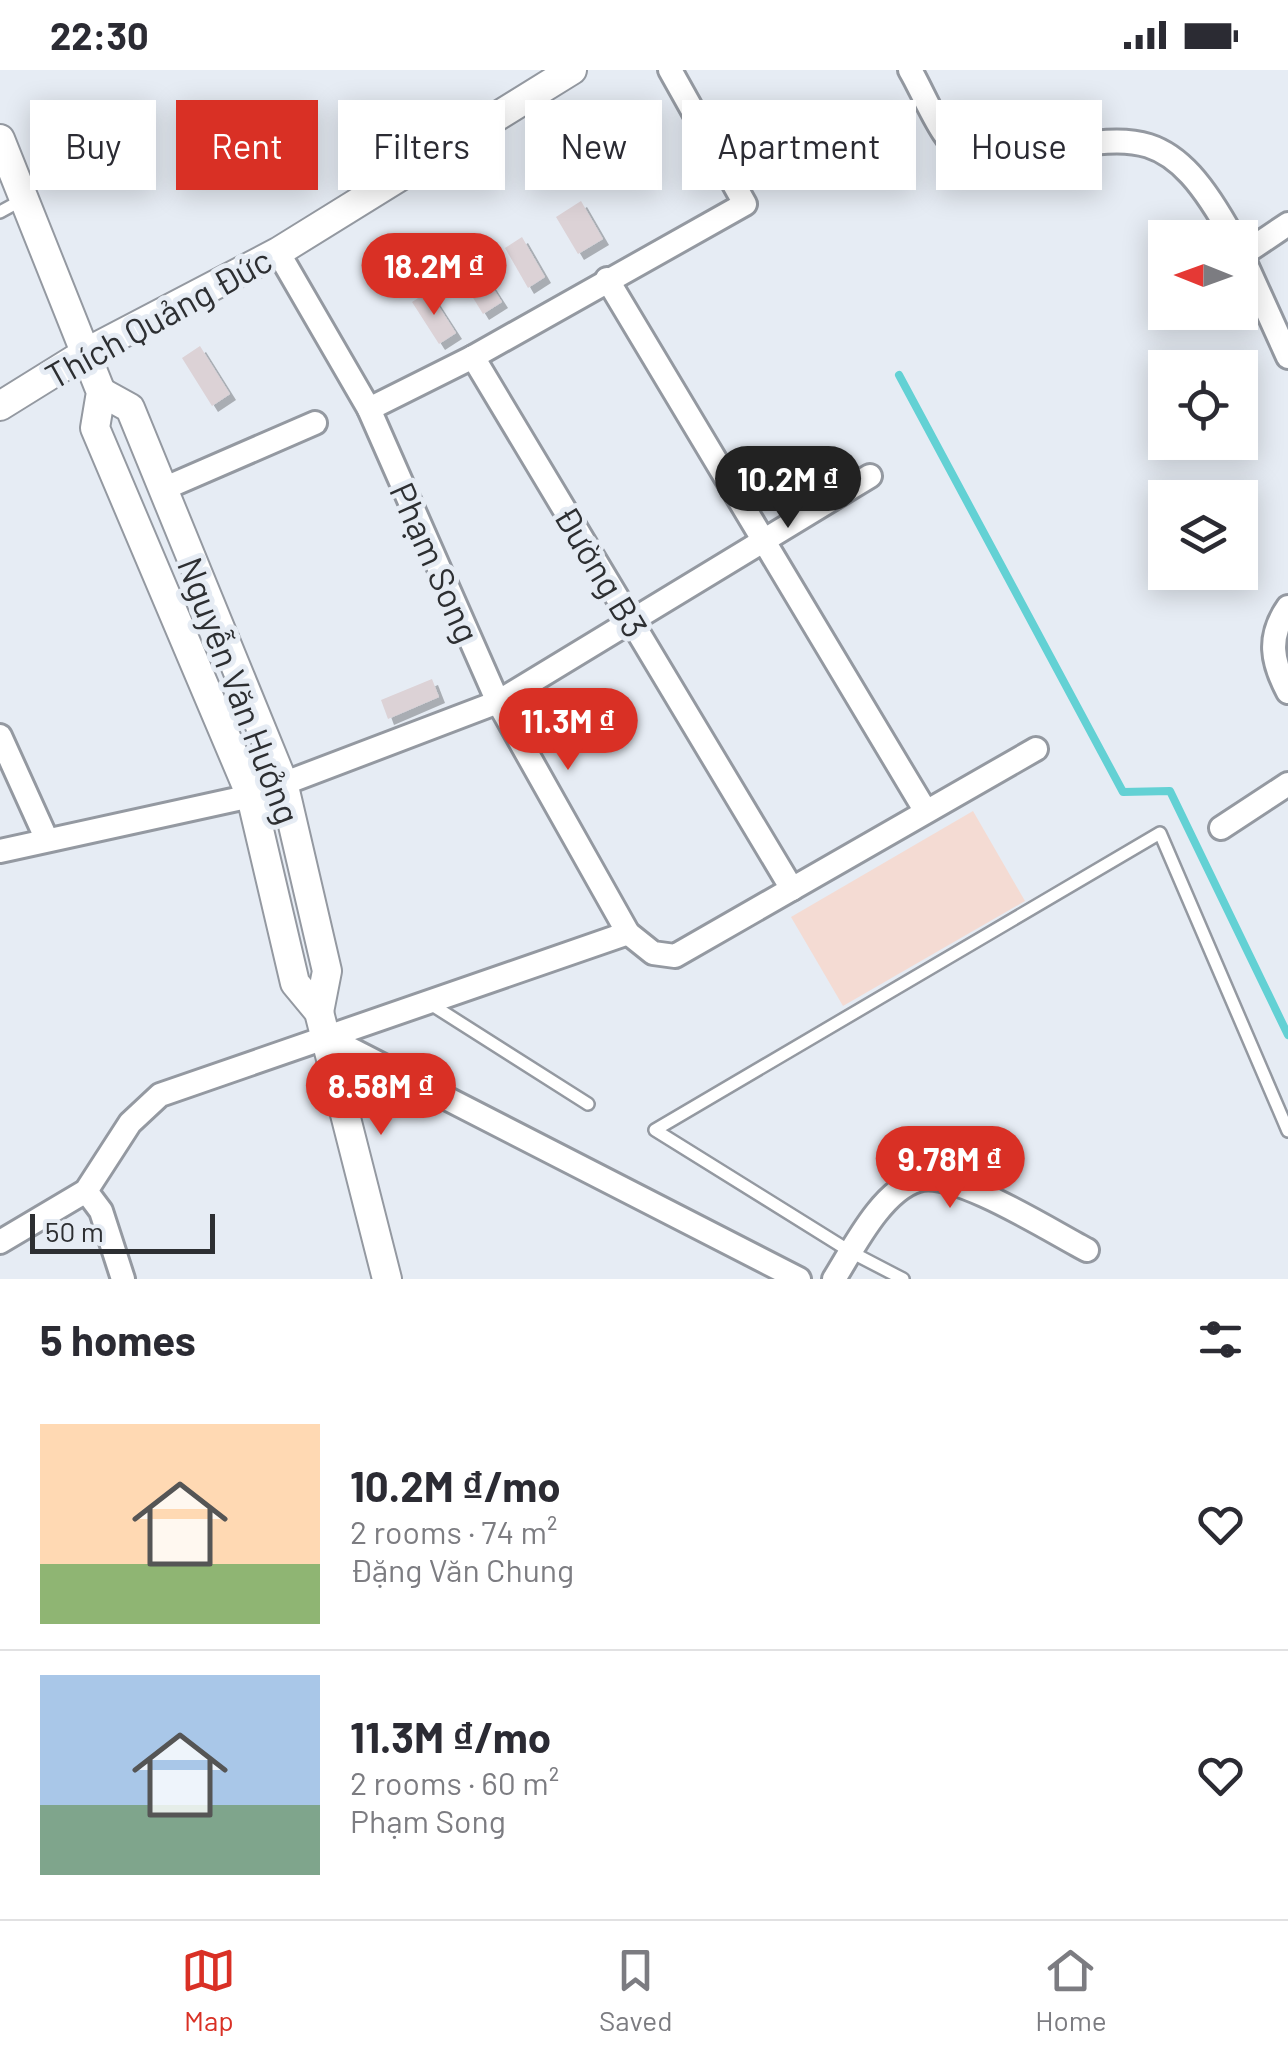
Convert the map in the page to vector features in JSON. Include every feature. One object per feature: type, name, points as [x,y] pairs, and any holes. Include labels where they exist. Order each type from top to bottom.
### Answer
[{"type":"street","name":"Thích Quảng Đức","points":[[0,406],[87,352],[278,252],[572,70]]},
{"type":"street","points":[[369,409],[474,357],[606,279],[745,204],[670,70]]},
{"type":"street","points":[[910,70],[956,150],[971,159],[1001,162],[1101,138],[1148,144],[1192,174],[1221,220]]},
{"type":"street","name":"Nguyễn Văn Hưởng","points":[[0,139],[87,352],[100,392],[95,428],[250,796],[295,984],[323,1025]]},
{"type":"street","points":[[1258,238],[1288,224]]},
{"type":"street","name":"Phạm Song","points":[[278,252],[369,409],[498,702],[628,933]]},
{"type":"street","points":[[606,279],[926,810]]},
{"type":"street","points":[[1258,292],[1288,357]]},
{"type":"street","name":"Đường B3","points":[[474,357],[792,889]]},
{"type":"street","name":"Nguyễn Văn Hưởng","points":[[100,392],[130,408],[283,782],[326,971],[323,1025],[387,1279]]},
{"type":"street","points":[[163,490],[315,424]]},
{"type":"street","points":[[0,851],[250,796],[498,702],[870,476]]},
{"type":"street","points":[[1288,608],[1272,638],[1274,666],[1288,692]]},
{"type":"street","points":[[0,736],[47,840]]},
{"type":"street","points":[[0,1242],[86,1191],[130,1123],[160,1095],[323,1025],[429,1002],[628,933],[653,953],[676,956],[1036,749]]},
{"type":"street","points":[[1221,828],[1288,784]]},
{"type":"street","points":[[323,1025],[799,1279]]},
{"type":"street","points":[[834,1279],[892,1196],[918,1180],[941,1179],[1087,1250]]},
{"type":"street","points":[[86,1191],[101,1212],[123,1279]]},
{"type":"lane","points":[[0,212],[26,198]]},
{"type":"lane","points":[[903,1279],[851,1252],[655,1130],[1160,833],[1288,1131]]},
{"type":"lane","points":[[429,1002],[588,1104]]},
{"type":"shaded area","points":[[973,811],[1025,901],[843,1006],[791,917]]},
{"type":"building","points":[[581,201],[603,239],[578,254],[556,217]]},
{"type":"building","points":[[522,237],[545,277],[528,288],[505,248]]},
{"type":"building","points":[[477,263],[502,302],[483,314],[459,275]]},
{"type":"building","points":[[429,291],[456,333],[439,344],[412,302]]},
{"type":"building","points":[[200,346],[230,394],[212,406],[182,358]]},
{"type":"building","points":[[432,679],[439,697],[388,719],[381,700]]},
{"type":"waterway","points":[[899,375],[1123,792],[1170,791],[1288,1035]]}]
